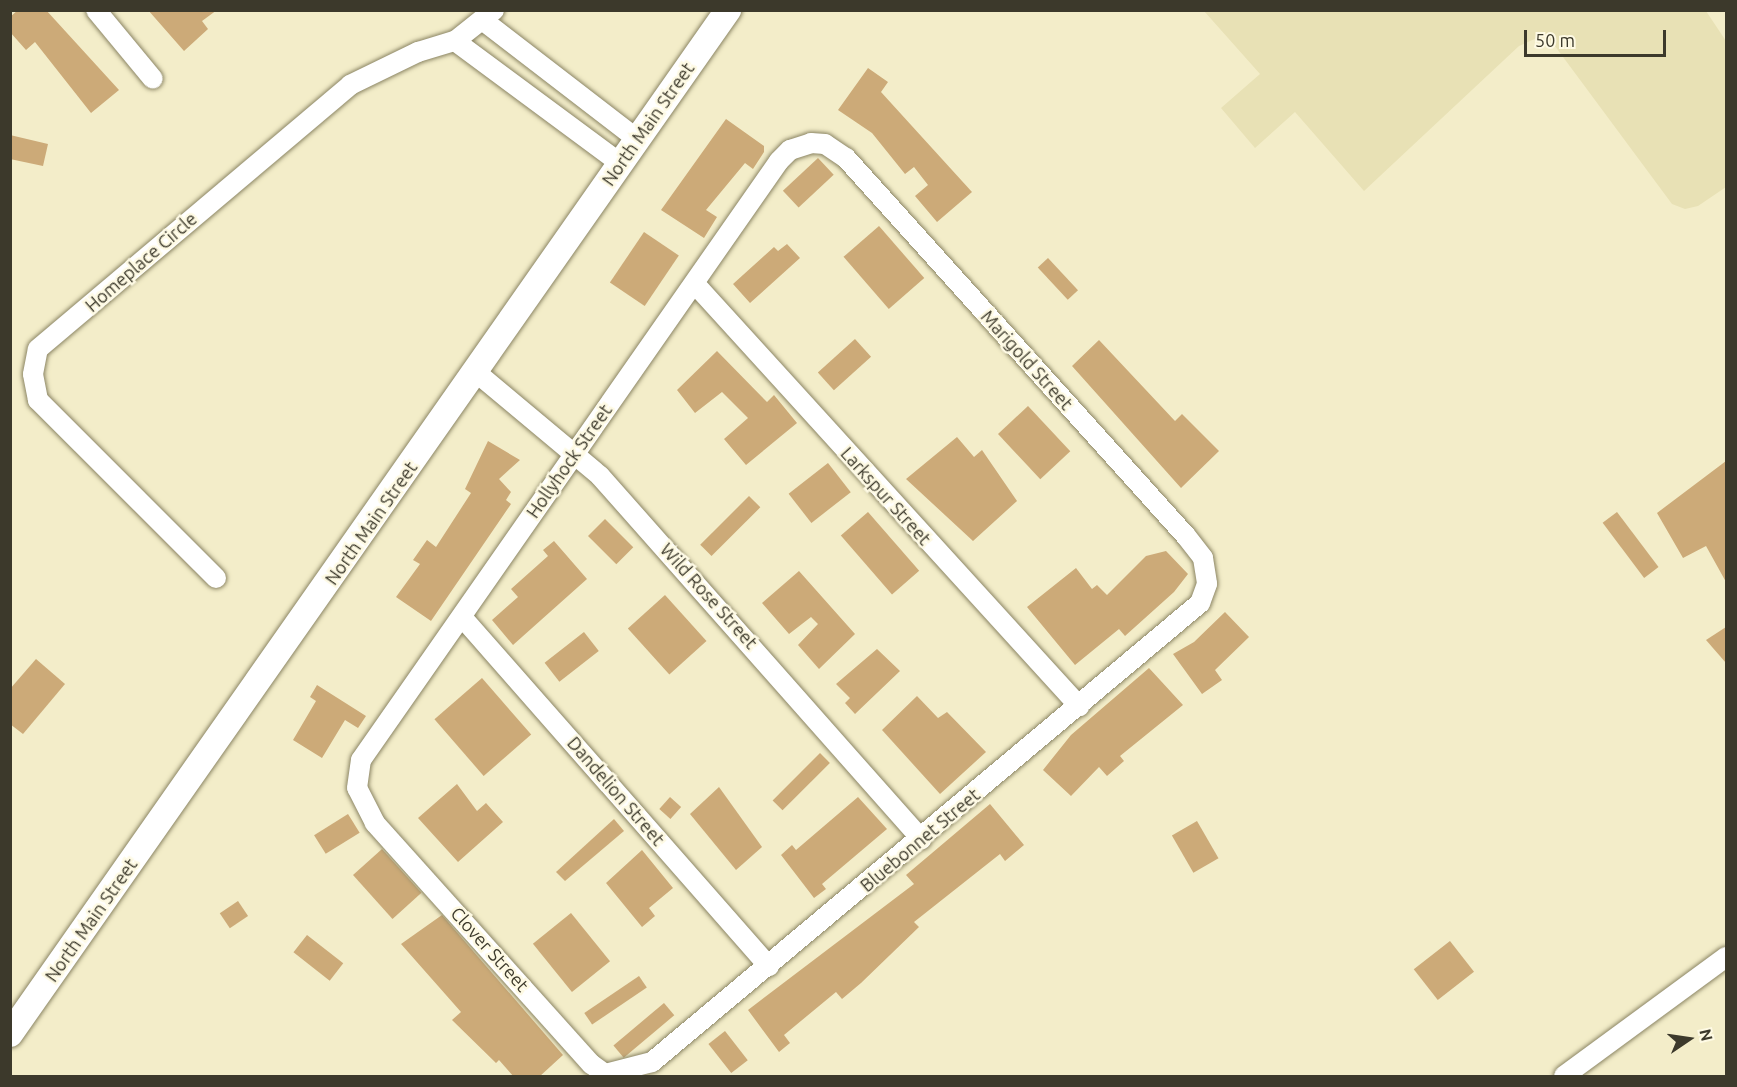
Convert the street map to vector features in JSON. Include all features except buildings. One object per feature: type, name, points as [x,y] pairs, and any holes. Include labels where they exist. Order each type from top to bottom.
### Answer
[{"type":"main road","name":"North Main Street","points":[[10,1034],[477,373],[620,163],[728,10]]},
{"type":"street","points":[[96,10],[153,79]]},
{"type":"street","points":[[489,16],[554,77],[637,139]]},
{"type":"street","name":"Homeplace Circle","points":[[216,578],[38,400],[33,374],[38,349],[350,85],[455,41],[489,16]]},
{"type":"street","points":[[455,41],[620,163]]},
{"type":"street","points":[[535,101],[554,77]]},
{"type":"street","name":"Hollyhock Street","points":[[360,798],[361,760],[573,453],[695,284],[779,161],[790,150],[811,143]]},
{"type":"street","name":"Marigold Street","points":[[811,143],[825,144],[846,158],[1186,536],[1203,558],[1207,584],[1200,603]]},
{"type":"street","name":"Larkspur Street","points":[[695,284],[1079,706]]},
{"type":"street","name":"Wild Rose Street","points":[[477,373],[573,453],[647,528],[921,839]]},
{"type":"street","name":"Bluebonnet Street","points":[[633,1070],[652,1062],[769,966],[1200,603]]},
{"type":"street","name":"Dandelion Street","points":[[462,616],[769,966]]},
{"type":"street","name":"Clover Street","points":[[360,798],[375,823],[591,1064],[605,1074],[633,1070]]},
{"type":"street","points":[[1564,1077],[1726,957]]},
{"type":"shaded area","points":[[1204,11],[1706,11],[1726,41],[1726,187],[1698,206],[1685,209],[1672,204],[1546,34],[1519,46],[1364,191],[1295,112],[1255,148],[1221,108],[1260,74]]}]
